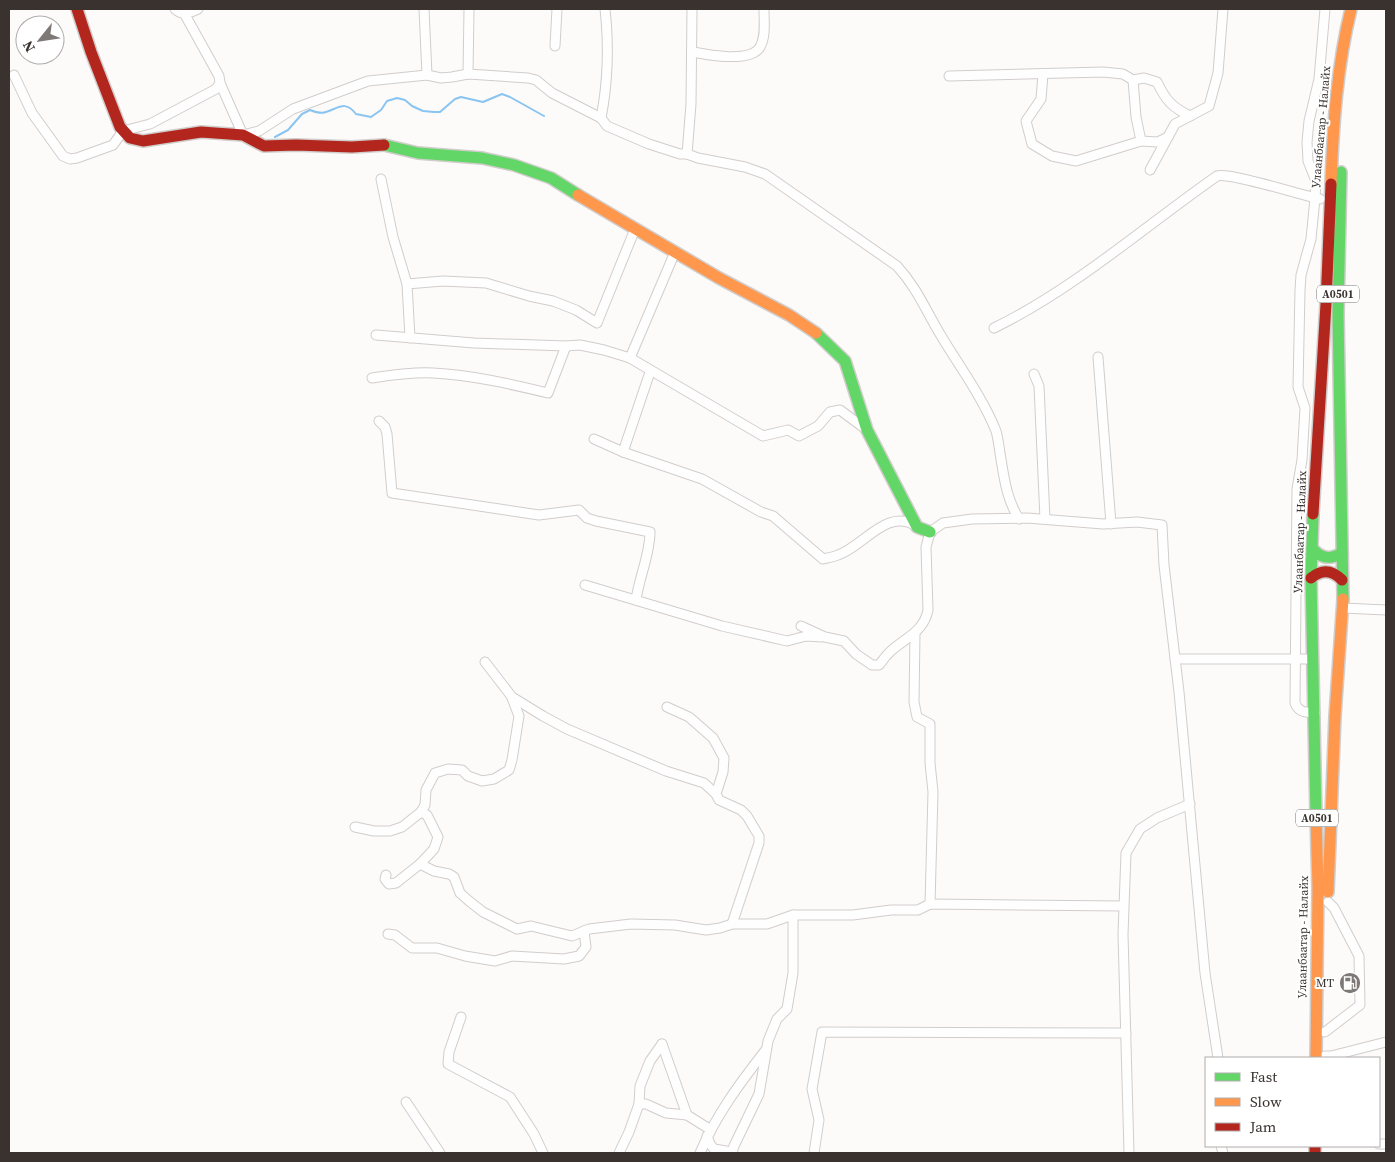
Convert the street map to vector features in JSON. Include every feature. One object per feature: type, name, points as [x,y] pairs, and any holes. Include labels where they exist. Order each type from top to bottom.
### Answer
[{"type":"main road","points":[[78,9],[91,52],[120,127],[130,138],[143,142],[202,132],[244,135],[264,146],[296,144],[352,147],[386,145],[418,153],[482,158],[514,164],[551,178],[719,278],[789,315],[830,345],[845,361],[867,430],[916,527],[930,532]]},
{"type":"main road","name":"Улаанбаатар - Налайх","points":[[1322,1057],[1311,578],[1315,470],[1326,304],[1332,128],[1345,34],[1351,9]]},
{"type":"main road","name":"Улаанбаатар - Налайх","points":[[1322,1057],[1325,1032],[1335,716],[1339,640],[1343,608],[1338,314],[1341,161],[1353,42],[1360,9]]},
{"type":"main road","points":[[1312,548],[1317,555],[1322,557],[1337,556],[1342,553]]},
{"type":"main road","points":[[1311,578],[1316,574],[1327,571],[1337,575],[1342,580]]},
{"type":"street","points":[[175,9],[184,13],[198,9]]},
{"type":"street","points":[[424,9],[427,75]]},
{"type":"street","points":[[468,74],[469,9]]},
{"type":"street","points":[[555,46],[557,9]]},
{"type":"street","points":[[600,118],[604,101],[608,58],[605,9]]},
{"type":"street","points":[[687,154],[693,52],[692,9]]},
{"type":"street","points":[[693,52],[736,56],[753,54],[763,40],[764,9]]},
{"type":"street","points":[[1150,170],[1175,124],[1210,106],[1218,73],[1223,9]]},
{"type":"street","points":[[1315,712],[1301,711],[1295,703],[1294,658],[1297,489],[1303,453],[1304,408],[1298,387],[1300,290],[1301,275],[1311,239],[1315,198],[1315,179],[1307,153],[1308,131],[1319,79],[1325,9]]},
{"type":"street","points":[[184,13],[219,76],[220,83],[244,135],[259,131],[292,108],[368,81],[427,75],[441,78],[468,74],[528,78],[536,80],[552,93],[600,118],[606,126],[649,144],[680,154],[745,166],[765,174],[897,266],[908,278],[918,292],[939,333],[983,401],[997,433],[1004,479],[1011,506],[1019,519]]},
{"type":"street","points":[[949,76],[1103,72],[1123,74],[1133,80],[1144,78],[1158,82],[1165,98],[1175,108],[1190,116]]},
{"type":"street","points":[[1043,74],[1041,99],[1026,122],[1032,144],[1052,156],[1076,162],[1141,141],[1158,142],[1168,137]]},
{"type":"street","points":[[14,75],[32,113],[63,156],[70,159],[113,144],[123,131],[150,124],[209,94],[220,83]]},
{"type":"street","points":[[1133,80],[1136,116],[1141,141]]},
{"type":"street","points":[[994,328],[1017,317],[1060,290],[1222,174],[1329,201]]},
{"type":"street","points":[[381,179],[407,284],[410,338]]},
{"type":"street","points":[[407,284],[443,281],[486,283],[529,296],[554,301],[576,310],[597,323],[635,229]]},
{"type":"street","points":[[630,358],[676,252]]},
{"type":"street","points":[[376,335],[474,343],[580,345],[630,358],[650,372],[763,436],[788,430],[799,436],[818,426],[830,412],[840,410],[867,430]]},
{"type":"street","points":[[372,378],[405,373],[434,373],[484,379],[548,393],[566,346]]},
{"type":"street","points":[[1098,357],[1110,524]]},
{"type":"street","points":[[623,452],[650,372]]},
{"type":"street","points":[[1034,374],[1039,386],[1046,519]]},
{"type":"street","points":[[379,420],[385,427],[387,434],[392,493],[538,515],[579,510],[587,518],[596,521],[650,532],[650,542],[638,585],[636,600]]},
{"type":"street","points":[[594,439],[623,452],[702,479],[761,512],[773,516],[822,559],[838,555],[858,544],[877,529],[890,523],[908,521],[916,527]]},
{"type":"street","points":[[585,585],[722,626],[787,641],[806,636],[844,641],[856,654],[872,665],[879,665],[891,650],[915,634],[927,618],[926,547],[930,532],[943,523],[1046,519],[1110,524],[1137,522],[1162,525],[1164,565],[1190,804],[1205,973],[1218,1057]]},
{"type":"street","points":[[1343,608],[1386,610]]},
{"type":"street","points":[[801,626],[825,637]]},
{"type":"street","points":[[915,634],[914,702],[917,717],[930,724],[932,733],[930,763],[933,792],[930,904]]},
{"type":"street","points":[[1175,659],[1313,659]]},
{"type":"street","points":[[355,827],[374,831],[390,831],[402,826],[420,812],[425,805],[428,783],[435,773],[448,769],[462,770],[468,776],[482,782],[494,779],[509,770],[519,716],[512,698],[485,662]]},
{"type":"street","points":[[512,698],[567,729],[666,771],[704,783],[716,794],[719,800],[741,810],[759,836],[759,843],[732,924]]},
{"type":"street","points":[[667,706],[689,717],[713,738],[724,758],[723,772],[716,794]]},
{"type":"street","points":[[1129,1153],[1123,906],[1126,853],[1140,829],[1157,818],[1190,804]]},
{"type":"street","points":[[386,875],[384,879],[389,884],[396,883],[420,864],[434,849],[438,838],[427,815],[420,812]]},
{"type":"street","points":[[420,864],[434,871],[454,877],[460,893],[469,901],[483,912],[517,929],[531,926],[572,936],[584,931],[631,924],[675,925],[706,930],[732,924],[767,924],[793,915],[853,915],[891,910],[918,910],[930,904],[1123,906]]},
{"type":"street","points":[[1325,1032],[1360,1005],[1359,956],[1334,908],[1328,902]]},
{"type":"street","points":[[638,1104],[646,1104],[666,1112],[687,1115],[709,1133],[710,1144],[714,1149],[733,1153],[759,1094],[767,1049],[777,1019],[787,1009],[793,973],[793,915]]},
{"type":"street","points":[[388,934],[395,935],[412,948],[436,948],[465,956],[495,961],[512,956],[564,960],[579,956],[586,947],[584,931]]},
{"type":"street","points":[[461,1017],[449,1052],[448,1064],[510,1096],[534,1134],[542,1153]]},
{"type":"street","points":[[814,1153],[820,1120],[812,1089],[822,1032],[1126,1033]]},
{"type":"street","points":[[1326,1057],[1386,1042]]},
{"type":"street","points":[[620,1153],[638,1104],[640,1086],[650,1061],[662,1044],[687,1115]]},
{"type":"street","points":[[700,1153],[709,1133],[736,1089],[767,1049]]},
{"type":"street","points":[[406,1102],[440,1153]]},
{"type":"waterway","points":[[275,137],[288,130],[302,114],[310,110],[322,113],[345,106],[356,114],[371,117],[381,110],[387,101],[397,98],[405,100],[423,111],[440,112],[455,99],[461,97],[483,102],[502,94],[544,116]]},
{"type":"traffic: fast","points":[[384,145],[418,153],[482,158],[514,165],[551,178],[578,195]]},
{"type":"traffic: fast","points":[[1341,172],[1338,314],[1343,599]]},
{"type":"traffic: fast","points":[[816,333],[845,361],[867,430],[917,527],[930,532]]},
{"type":"traffic: fast","points":[[1313,514],[1311,578],[1316,816]]},
{"type":"traffic: fast","points":[[1312,548],[1326,557],[1334,557],[1342,553]]},
{"type":"traffic: slow","points":[[1331,184],[1336,96],[1342,52],[1351,9]]},
{"type":"traffic: slow","points":[[578,195],[719,278],[789,315],[816,333]]},
{"type":"traffic: slow","points":[[1328,892],[1335,716],[1343,599]]},
{"type":"traffic: slow","points":[[1316,816],[1318,888],[1316,1057]]},
{"type":"traffic: jam","points":[[77,9],[91,52],[120,127],[130,138],[143,141],[201,132],[243,135],[264,146],[352,147],[384,145]]},
{"type":"traffic: jam","points":[[1313,514],[1326,304],[1331,184]]},
{"type":"traffic: jam","points":[[1311,578],[1319,573],[1327,572],[1334,574],[1342,580]]},
{"type":"traffic: jam","points":[[1315,1147],[1315,1153]]},
{"type":"place","name":"MT","points":[[1350,983]]}]
